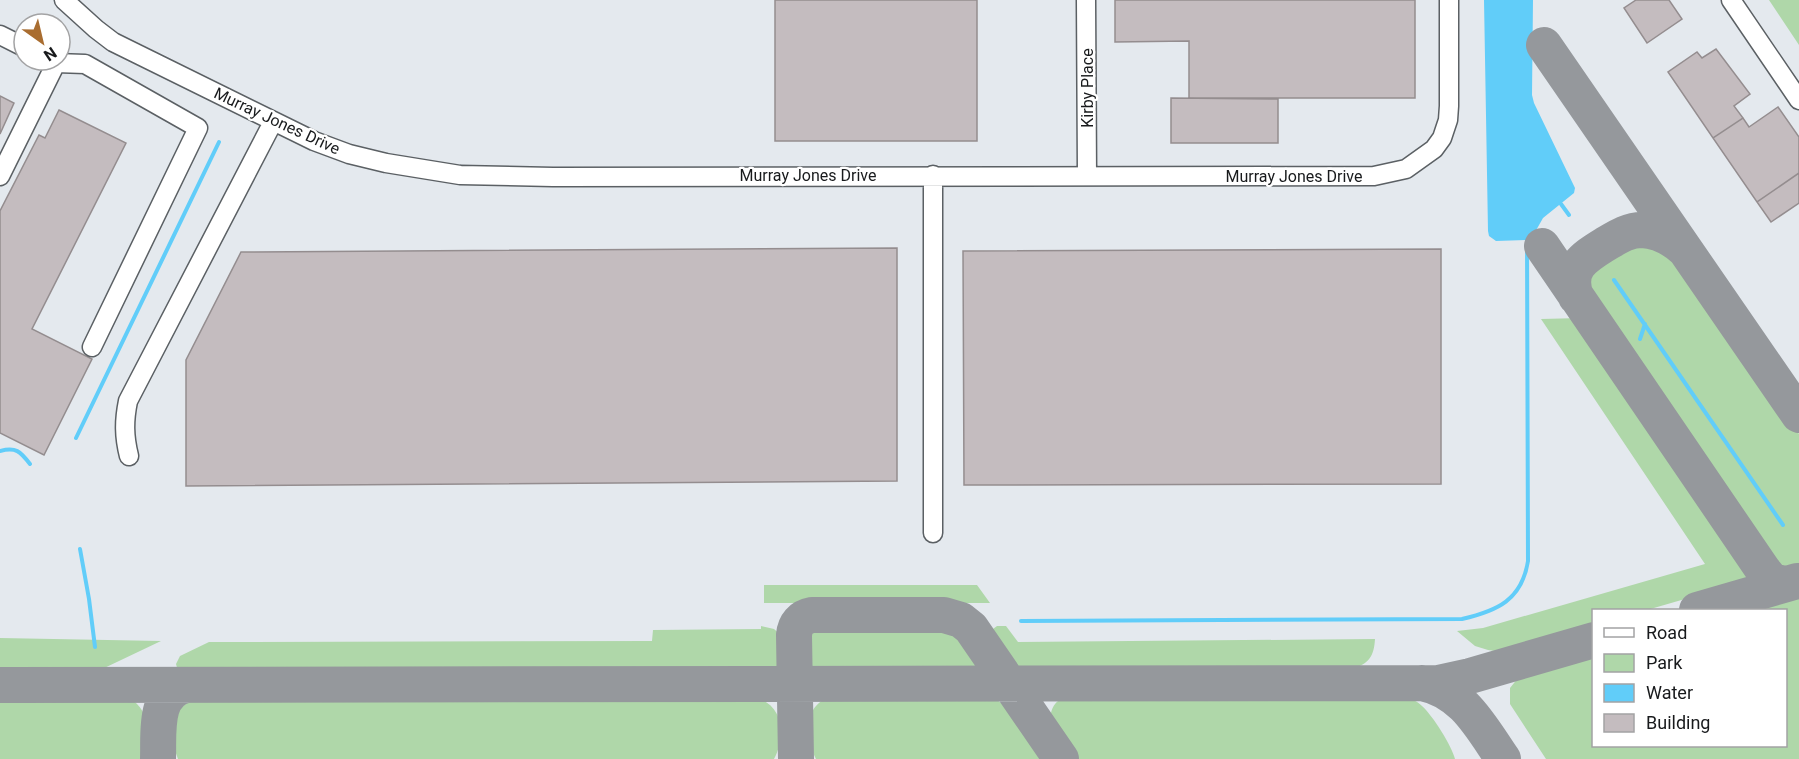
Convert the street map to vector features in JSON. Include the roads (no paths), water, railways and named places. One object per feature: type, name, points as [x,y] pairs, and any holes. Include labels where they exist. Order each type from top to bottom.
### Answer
[{"type":"street","name":"Murray Jones Drive","points":[[64,0],[113,42],[273,122],[349,154],[460,175],[542,177],[1374,176],[1406,169],[1434,149],[1442,138],[1448,120],[1449,0]]},
{"type":"street","name":"Kirby Place","points":[[1086,0],[1088,175]]},
{"type":"street","points":[[1731,0],[1799,100]]},
{"type":"street","points":[[72,63],[85,64],[198,128],[92,347]]},
{"type":"street","points":[[0,176],[48,72]]},
{"type":"street","points":[[129,456],[124,439],[128,400],[273,122]]},
{"type":"street","points":[[933,175],[933,533]]},
{"type":"water","points":[[1484,0],[1533,0],[1532,95],[1575,188],[1574,193],[1543,218],[1534,234],[1527,240],[1496,241],[1489,236],[1488,231]]},
{"type":"waterway","points":[[76,438],[219,142]]},
{"type":"waterway","points":[[1561,204],[1569,215]]},
{"type":"waterway","points":[[1021,621],[1462,619],[1486,612],[1506,602],[1520,585],[1528,561],[1527,240]]},
{"type":"waterway","points":[[1614,280],[1783,525]]},
{"type":"waterway","points":[[1640,339],[1645,324]]},
{"type":"waterway","points":[[0,451],[17,451],[30,464]]},
{"type":"waterway","points":[[80,549],[95,647]]}]
